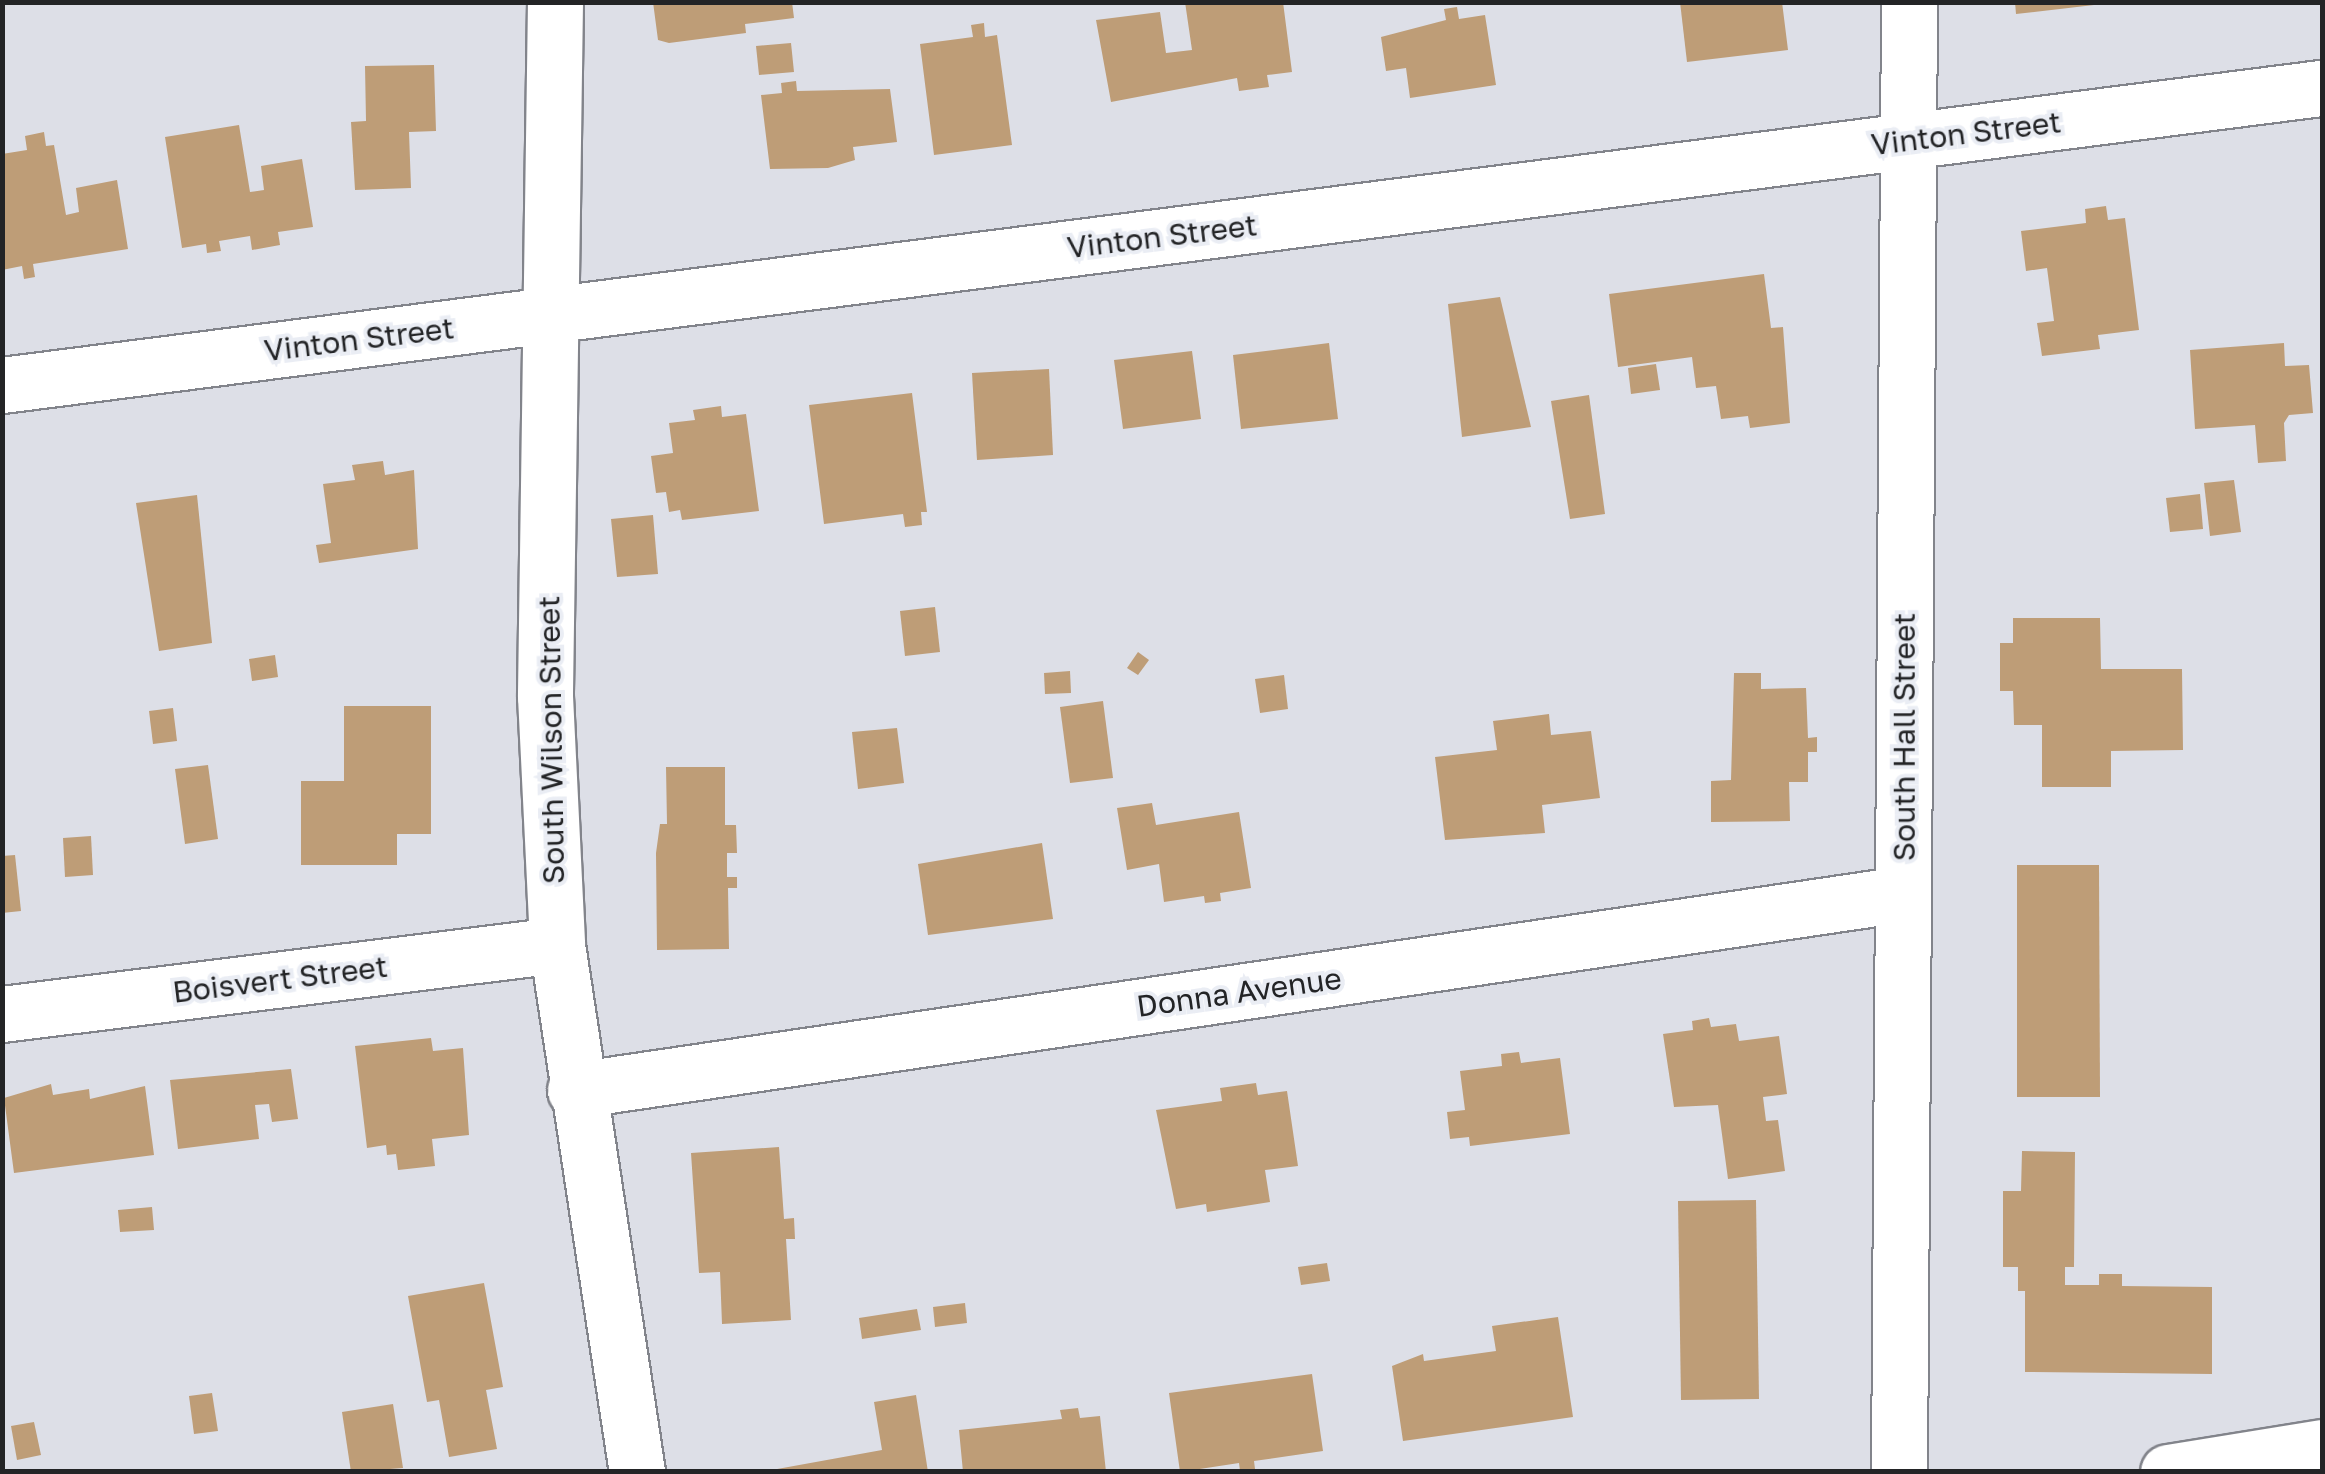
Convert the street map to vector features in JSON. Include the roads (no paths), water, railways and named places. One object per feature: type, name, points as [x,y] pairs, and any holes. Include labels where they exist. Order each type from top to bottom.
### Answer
[{"type":"street","name":"South Wilson Street","points":[[555,2],[545,696],[556,945],[575,1090],[637,1472]]},
{"type":"street","name":"South Hall Street","points":[[1898,1472],[1909,2]]},
{"type":"street","name":"Vinton Street","points":[[2,385],[2322,88]]},
{"type":"street","name":"Donna Avenue","points":[[575,1090],[1903,894]]},
{"type":"street","name":"Boisvert Street","points":[[2,1014],[556,945]]},
{"type":"street","points":[[2168,1472],[2322,1448]]}]
